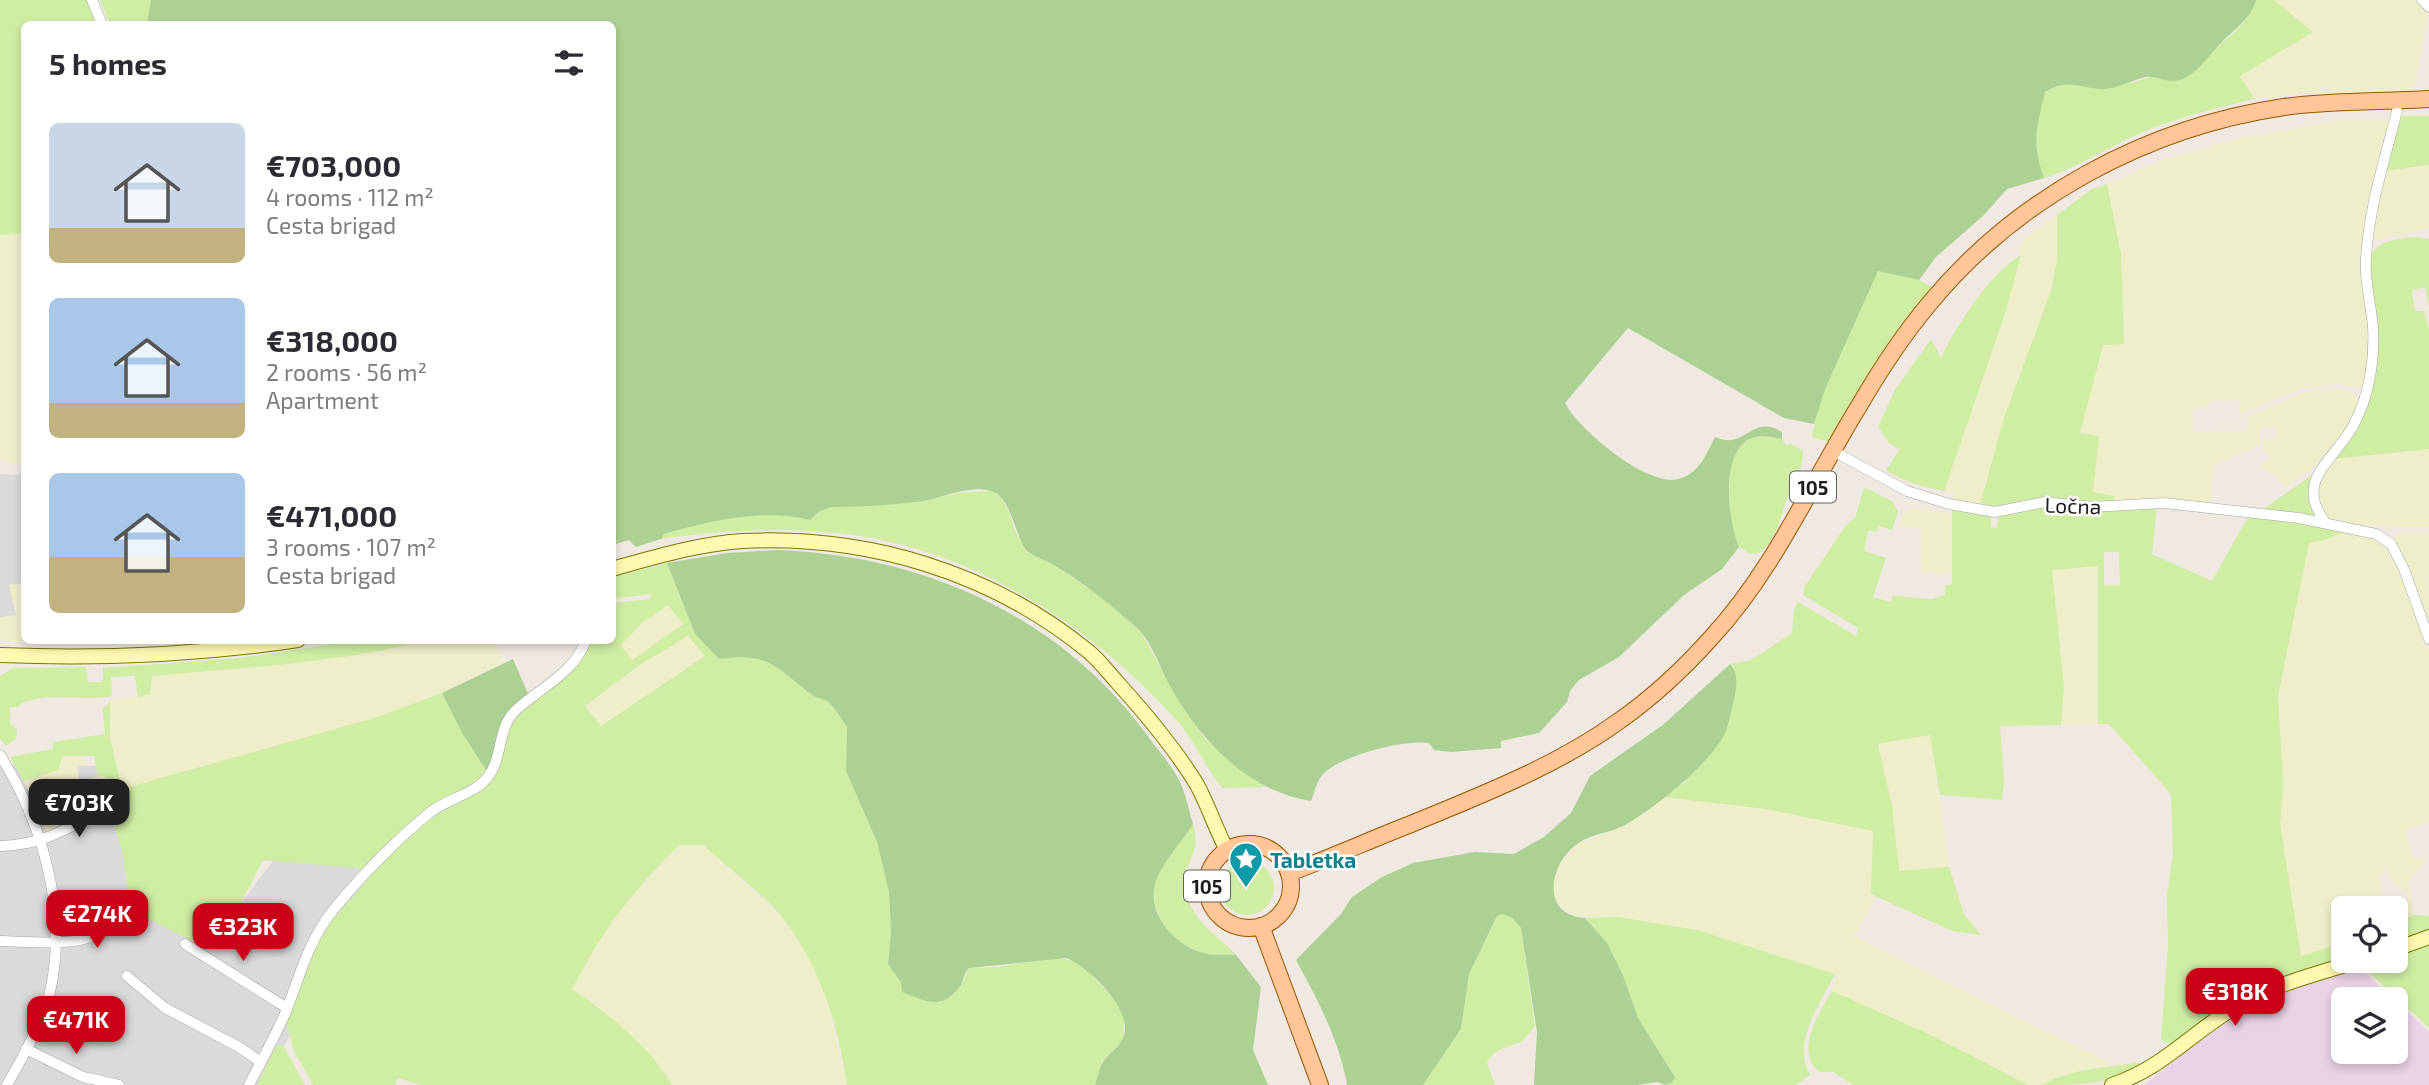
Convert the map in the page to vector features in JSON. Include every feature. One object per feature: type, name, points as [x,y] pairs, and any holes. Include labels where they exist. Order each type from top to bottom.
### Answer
[{"type":"main road","name":"105","points":[[1261,926],[1248,928],[1223,919],[1209,897],[1207,884],[1210,870],[1227,850],[1251,844],[1263,846],[1275,852],[1289,873],[1467,801],[1550,762],[1619,722],[1681,668],[1737,607],[1790,530],[1833,451],[1891,355],[1929,303],[1998,235],[2036,205],[2081,177],[2136,149],[2236,116],[2322,103],[2400,106],[2429,102]]},
{"type":"main road","points":[[616,568],[695,548],[741,541],[800,541],[880,550],[969,578],[1032,610],[1090,653],[1157,727],[1196,783],[1227,850]]},
{"type":"main road","points":[[0,655],[68,658],[156,656],[271,644]]},
{"type":"main road","points":[[1289,873],[1292,886],[1283,911],[1261,926],[1320,1085]]},
{"type":"main road","points":[[2408,945],[2429,937]]},
{"type":"main road","points":[[2112,1085],[2155,1066],[2207,1026],[2249,1000],[2301,978],[2331,969]]},
{"type":"street","points":[[92,0],[102,21]]},
{"type":"street","points":[[2422,0],[2429,7]]},
{"type":"street","points":[[2325,522],[2313,503],[2315,481],[2354,424],[2371,373],[2373,328],[2365,261],[2375,196],[2400,106]]},
{"type":"street","name":"Ločna","points":[[1833,451],[1907,491],[1995,512],[2045,502],[2092,507],[2164,503],[2225,508],[2325,522],[2376,534],[2391,544],[2404,569],[2429,639]]},
{"type":"street","points":[[249,1085],[287,1008],[301,965],[320,928],[363,878],[433,811],[486,779],[494,768],[506,723],[515,712],[558,678],[581,653],[584,644]]},
{"type":"street","points":[[1,757],[19,788],[40,841],[56,914],[56,942],[49,995],[7,1085]]},
{"type":"street","points":[[0,846],[28,845],[40,841],[103,809]]},
{"type":"street","points":[[0,941],[56,942],[96,935],[105,916]]},
{"type":"street","points":[[185,944],[287,1008]]},
{"type":"street","points":[[127,976],[165,1008],[239,1047],[261,1062]]},
{"type":"street","points":[[26,1049],[83,1077],[119,1085]]},
{"type":"shaded area","points":[[0,474],[21,475],[21,628],[0,628]]},
{"type":"shaded area","points":[[0,764],[98,766],[122,826],[239,906],[285,845],[376,866],[264,1085],[0,1085]]},
{"type":"shaded area","points":[[2349,973],[2365,973],[2381,987],[2331,987],[2331,1064],[2408,1064],[2408,1012],[2429,1032],[2429,1085],[2145,1085],[2185,1052],[2250,1006],[2318,980]]},
{"type":"green space","points":[[0,0],[91,0],[100,21],[21,21],[21,233],[0,235]]},
{"type":"green space","points":[[100,0],[151,0],[148,21],[109,21]]},
{"type":"green space","points":[[151,0],[2256,0],[2251,12],[2188,76],[2174,81],[2146,77],[2107,89],[2061,85],[2045,92],[2036,144],[2044,178],[2007,189],[1983,216],[1936,257],[1919,280],[1878,271],[1825,389],[1814,424],[1784,418],[1628,328],[1565,403],[1585,428],[1617,456],[1653,476],[1669,480],[1682,478],[1698,466],[1715,437],[1734,439],[1763,427],[1782,432],[1782,439],[1755,437],[1743,444],[1735,455],[1731,469],[1729,503],[1739,547],[1722,569],[1684,595],[1619,657],[1579,680],[1570,691],[1567,702],[1539,733],[1501,741],[1501,748],[1451,752],[1434,750],[1429,743],[1418,742],[1360,754],[1325,772],[1311,801],[1266,786],[1246,774],[1210,743],[1181,704],[1142,633],[1086,586],[1027,551],[1008,508],[998,495],[991,491],[972,489],[926,501],[832,507],[820,511],[810,520],[773,515],[736,518],[664,534],[661,539],[636,547],[629,540],[616,544],[616,21],[148,21]]},
{"type":"green space","points":[[2256,0],[2274,0],[2313,32],[2240,76],[2254,99],[2155,128],[2044,178],[2039,165],[2035,128],[2045,92],[2067,82],[2084,87],[2132,83],[2153,76],[2174,81],[2233,33],[2251,11]]},
{"type":"green space","points":[[2274,0],[2419,0],[2428,14],[2413,94],[2305,93],[2254,99],[2240,76],[2312,32]]},
{"type":"green space","points":[[2402,116],[2429,116],[2429,165],[2383,171]]},
{"type":"green space","points":[[2341,120],[2392,120],[2366,244],[2371,342],[2364,389],[2338,384],[2303,388],[2243,413],[2240,413],[2239,400],[2209,401],[2208,407],[2192,409],[2193,432],[2247,431],[2247,417],[2304,392],[2340,389],[2352,392],[2358,399],[2352,423],[2324,461],[2285,486],[2273,474],[2259,466],[2270,458],[2262,448],[2262,439],[2276,438],[2276,426],[2260,427],[2260,445],[2214,465],[2210,503],[2163,500],[2114,502],[2114,496],[2092,492],[2080,433],[2103,344],[2123,344],[2121,254],[2107,184],[2162,160],[2235,139]]},
{"type":"green space","points":[[2429,165],[2429,228],[2381,239],[2374,238],[2383,171]]},
{"type":"green space","points":[[2107,184],[2121,254],[2124,344],[2103,345],[2080,433],[2099,436],[2093,492],[2114,496],[2114,502],[1994,508],[1980,505],[2004,418],[2052,288],[2057,260],[2057,215],[2092,189]]},
{"type":"green space","points":[[2057,215],[2057,260],[2052,288],[2004,418],[1980,505],[1953,500],[1954,493],[1944,491],[2005,314],[2022,240]]},
{"type":"green space","points":[[21,233],[21,464],[0,460],[0,235]]},
{"type":"green space","points":[[2415,237],[2429,239],[2429,306],[2425,287],[2412,290],[2415,311],[2424,311],[2429,330],[2429,449],[2333,459],[2369,389],[2369,258],[2377,247],[2383,244]]},
{"type":"green space","points":[[2021,255],[2005,314],[1944,491],[1914,484],[1886,470],[1900,449],[1890,444],[1878,427],[1895,390],[1931,339],[1941,358],[1975,301],[1998,274]]},
{"type":"green space","points":[[1878,270],[1919,280],[1932,287],[1887,345],[1828,442],[1812,437],[1831,373]]},
{"type":"green space","points":[[1756,436],[1782,439],[1786,445],[1791,444],[1803,451],[1801,468],[1774,536],[1763,550],[1749,553],[1740,547],[1736,540],[1729,490],[1733,458],[1743,445]]},
{"type":"green space","points":[[2429,449],[2429,527],[2354,526],[2327,520],[2320,512],[2315,484],[2333,459]]},
{"type":"green space","points":[[2315,473],[2309,495],[2310,506],[2316,517],[2262,510]]},
{"type":"green space","points":[[1864,487],[1892,501],[1898,512],[1892,530],[1879,526],[1877,532],[1868,531],[1864,551],[1886,558],[1873,597],[1891,602],[1893,596],[1932,599],[1945,595],[1945,586],[1952,584],[1952,508],[1991,516],[1991,527],[1997,528],[1998,517],[2030,507],[2074,510],[2157,505],[2152,554],[2212,581],[2250,513],[2344,532],[2309,543],[2278,695],[2283,785],[2280,824],[2301,956],[2331,947],[2331,967],[2173,1046],[2161,1040],[2168,945],[2167,896],[2173,853],[2171,794],[2109,724],[2098,724],[2098,566],[2052,570],[2064,686],[2061,725],[2000,726],[2004,781],[2002,800],[1940,795],[1930,735],[1878,744],[1892,806],[1899,871],[1949,867],[1964,914],[1981,935],[1952,931],[1871,894],[1873,831],[1766,809],[1663,797],[1686,781],[1734,666],[1730,664],[1751,660],[1792,633],[1794,610],[1798,602],[1856,636],[1858,628],[1803,595],[1805,586],[1846,525],[1855,518]],"holes":[[[2104,552],[2119,552],[2120,585],[2104,585]]]},
{"type":"green space","points":[[992,491],[1001,498],[1009,512],[1026,552],[1054,565],[1101,597],[1141,632],[1178,699],[1206,740],[1265,787],[1222,788],[1178,722],[1144,686],[1106,653],[1024,596],[933,554],[885,541],[836,533],[792,530],[748,530],[661,539],[663,534],[736,517],[773,515],[810,519],[820,511],[832,507],[920,502],[959,493]]},
{"type":"green space","points":[[1914,508],[1951,514],[1952,574],[1921,572],[1921,528],[1899,527],[1904,512]]},
{"type":"green space","points":[[2344,532],[2367,536],[2384,543],[2401,571],[2429,652],[2429,822],[2406,829],[2413,859],[2428,857],[2408,882],[2414,915],[2408,918],[2407,893],[2394,883],[2386,869],[2379,877],[2383,896],[2331,896],[2331,947],[2301,957],[2280,824],[2283,785],[2278,695],[2309,542],[2321,541]]},
{"type":"green space","points":[[2398,533],[2429,533],[2429,633],[2393,541]]},
{"type":"green space","points":[[777,550],[830,554],[882,564],[933,579],[981,598],[1027,624],[1070,654],[1109,690],[1173,770],[1183,789],[1193,824],[1167,861],[1155,884],[1155,906],[1159,917],[1174,936],[1193,949],[1211,954],[1236,955],[1261,987],[1253,1050],[1268,1085],[1095,1085],[1102,1064],[1119,1045],[1125,1027],[1122,1015],[1108,991],[1086,970],[1066,958],[969,968],[959,988],[939,1002],[926,1001],[902,992],[901,982],[888,964],[891,932],[889,892],[877,842],[846,771],[847,727],[827,701],[812,695],[770,664],[749,658],[719,659],[695,634],[667,563],[727,553]]},
{"type":"green space","points":[[667,563],[695,634],[719,659],[749,658],[770,664],[812,695],[827,701],[847,727],[846,771],[877,842],[889,892],[891,932],[888,964],[901,982],[939,1003],[961,986],[969,968],[1058,958],[1080,963],[1114,999],[1124,1016],[1123,1040],[1102,1062],[1095,1085],[847,1085],[832,1018],[817,975],[782,917],[703,845],[679,845],[619,912],[572,989],[640,1044],[672,1085],[421,1085],[398,1078],[395,1085],[313,1085],[293,1049],[286,1021],[303,972],[322,932],[389,855],[431,815],[480,789],[513,719],[586,644],[616,644],[616,603],[650,599],[652,594],[616,599],[616,576]],"holes":[[[668,605],[683,624],[632,660],[621,645],[642,623]],[[688,636],[705,656],[601,726],[585,706],[638,666]]]},
{"type":"green space","points":[[2099,565],[2098,724],[2061,725],[2064,686],[2052,570]]},
{"type":"green space","points":[[21,583],[21,641],[0,640],[0,617],[16,615],[9,585]]},
{"type":"green space","points":[[668,604],[684,624],[632,661],[620,645],[642,623]]},
{"type":"green space","points":[[688,635],[705,655],[601,726],[585,707],[638,666]]},
{"type":"green space","points":[[333,644],[411,644],[324,660],[152,676],[150,694],[138,697],[135,676],[111,677],[112,696],[42,698],[20,704],[19,707],[10,707],[10,724],[17,729],[16,739],[6,746],[0,739],[0,676],[13,668],[86,667],[88,682],[103,682],[103,668],[240,658]]},
{"type":"green space","points":[[413,644],[496,644],[505,662],[442,693],[374,718],[121,790],[110,738],[110,701],[150,694],[151,676],[393,649]]},
{"type":"green space","points":[[513,659],[529,696],[507,715],[488,773],[462,733],[442,693]]},
{"type":"green space","points":[[1730,664],[1736,678],[1735,694],[1726,731],[1714,751],[1679,786],[1639,816],[1621,827],[1577,844],[1567,853],[1555,875],[1555,899],[1561,908],[1571,915],[1585,918],[1607,943],[1623,975],[1638,1018],[1675,1077],[1672,1083],[1534,1085],[1537,1032],[1521,928],[1512,918],[1502,914],[1497,916],[1469,974],[1461,1029],[1423,1085],[1347,1085],[1344,1069],[1320,1005],[1296,960],[1341,914],[1352,897],[1382,877],[1413,863],[1475,852],[1514,854],[1544,837],[1571,813],[1590,776],[1664,724]]},
{"type":"green space","points":[[442,693],[462,733],[488,773],[477,783],[441,801],[368,869],[263,860],[240,905],[206,948],[149,919],[128,895],[123,853],[105,800],[113,793],[104,776],[98,776],[94,756],[63,756],[58,770],[24,781],[10,757],[53,749],[53,742],[105,734],[103,710],[110,701],[110,738],[122,789],[374,718]]},
{"type":"green space","points":[[1930,735],[1949,867],[1899,872],[1892,806],[1878,744]]},
{"type":"green space","points":[[63,756],[83,757],[86,765],[77,767],[80,781],[104,775],[113,793],[68,823],[70,810],[83,810],[85,785],[56,783],[53,816],[57,818],[57,827],[52,832],[47,832],[24,781]]},
{"type":"green space","points":[[1663,797],[1766,809],[1873,831],[1871,894],[1877,896],[1854,936],[2112,1064],[2059,1076],[2041,1085],[2028,1085],[1933,1036],[1832,991],[1838,975],[1697,930],[1619,917],[1575,917],[1555,901],[1552,888],[1558,867],[1577,844],[1625,826]]},
{"type":"green space","points":[[1193,824],[1195,847],[1186,876],[1189,901],[1201,921],[1236,955],[1208,954],[1183,944],[1166,928],[1156,907],[1154,896],[1158,877]]},
{"type":"green space","points":[[679,845],[703,845],[781,916],[811,959],[828,1004],[847,1085],[672,1085],[664,1072],[572,989],[621,908]]},
{"type":"green space","points":[[1247,861],[1266,869],[1274,888],[1266,907],[1247,915],[1228,907],[1220,888],[1228,869]]},
{"type":"green space","points":[[1502,914],[1512,918],[1521,928],[1535,1026],[1524,1039],[1490,1057],[1487,1063],[1495,1085],[1423,1085],[1461,1029],[1469,974],[1497,916]]},
{"type":"green space","points":[[2414,915],[2429,916],[2429,930],[2408,940],[2408,918]]},
{"type":"green space","points":[[1619,917],[1697,930],[1835,974],[1810,1023],[1806,1037],[1805,1063],[1810,1075],[1796,1085],[1665,1085],[1672,1083],[1675,1077],[1638,1018],[1623,975],[1607,943],[1585,918]]},
{"type":"green space","points":[[2429,944],[2429,1028],[2408,1009],[2408,987],[2385,987],[2370,973],[2408,973],[2408,950]]},
{"type":"green space","points":[[1832,991],[1933,1036],[2028,1085],[1853,1085],[1833,1072],[1819,1072],[1812,1063],[1809,1043],[1816,1020]]},
{"type":"green space","points":[[283,1045],[305,1085],[257,1085],[276,1046]]},
{"type":"green space","points":[[2141,1064],[2131,1071],[2107,1080],[2041,1085],[2076,1072]]},
{"type":"place","name":"Tabletka","points":[[1246,889]]}]
